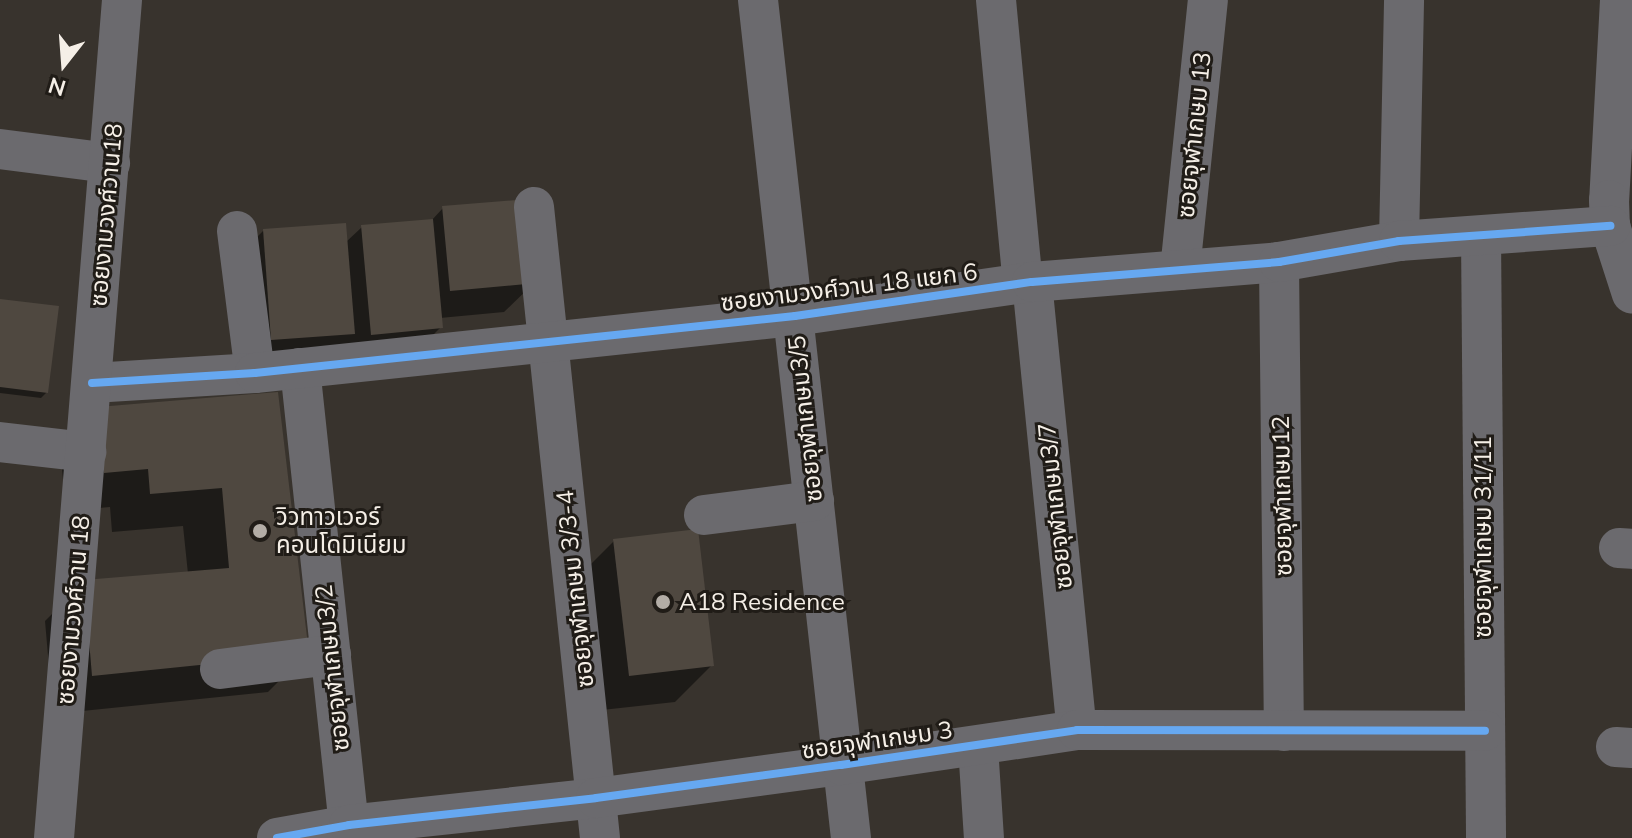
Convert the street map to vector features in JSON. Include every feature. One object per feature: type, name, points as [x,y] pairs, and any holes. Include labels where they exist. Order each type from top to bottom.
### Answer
[{"type":"street","name":"ซอยงามวงศ์วาน18","points":[[92,383],[122,0]]},
{"type":"street","name":"ซอยจุฬาเกษม3/5","points":[[758,0],[851,838]]},
{"type":"street","name":"ซอยจุฬาเกษม3/7","points":[[996,0],[1077,730]]},
{"type":"street","name":"ซอยจุฬาเกษม 13","points":[[1180,270],[1208,0]]},
{"type":"street","points":[[1399,241],[1404,0]]},
{"type":"street","points":[[1620,0],[1625,78],[1609,200],[1610,226],[1632,294]]},
{"type":"street","points":[[0,149],[110,163]]},
{"type":"street","name":"ซอยจุฬาเกษม 3/3-4","points":[[534,207],[600,838]]},
{"type":"street","name":"ซอยงามวงศ์วาน 18 แยก 6","points":[[92,383],[255,373],[795,316],[1028,283],[1279,262],[1399,241],[1610,226]]},
{"type":"street","points":[[237,231],[255,373]]},
{"type":"street","name":"ซอยจุฬาเกษม 31/11","points":[[1481,236],[1486,838]]},
{"type":"street","name":"ซอยจุฬาเกษม12","points":[[1279,262],[1284,731]]},
{"type":"street","name":"ซอยจุฬาเกษม3/2","points":[[300,368],[349,825]]},
{"type":"street","name":"ซอยงามวงศ์วาน 18","points":[[54,838],[92,383]]},
{"type":"street","points":[[0,442],[86,452]]},
{"type":"street","points":[[704,515],[814,501]]},
{"type":"street","points":[[220,669],[331,655]]},
{"type":"street","name":"ซอยจุฬาเกษม 3","points":[[298,837],[349,825],[596,798],[1077,730],[1485,731]]},
{"type":"street","points":[[978,746],[984,838]]},
{"type":"building","points":[[529,199],[537,283],[450,291],[442,206]]},
{"type":"building","points":[[433,219],[443,328],[371,335],[361,225]]},
{"type":"building","points":[[346,223],[355,334],[271,340],[263,229]]},
{"type":"building","points":[[0,299],[59,306],[48,393],[0,387]]},
{"type":"building","name":"วิวทาวเวอร์ คอนโดมิเนียม","points":[[278,392],[309,654],[92,676],[84,580],[229,568],[222,488],[150,494],[148,469],[104,473],[98,407]]},
{"type":"building","name":"A18 Residence","points":[[698,529],[714,666],[629,676],[613,539]]},
{"type":"cycle path","points":[[92,383],[255,373],[795,316],[1032,282],[1279,262],[1399,241],[1610,226]]},
{"type":"cycle path","points":[[277,838],[349,825],[596,798],[1077,730],[1485,731]]},
{"type":"place","name":"วิวทาวเวอร์ คอนโดมิเนียม","points":[[260,531]]},
{"type":"place","name":"A18 Residence","points":[[663,602]]}]
